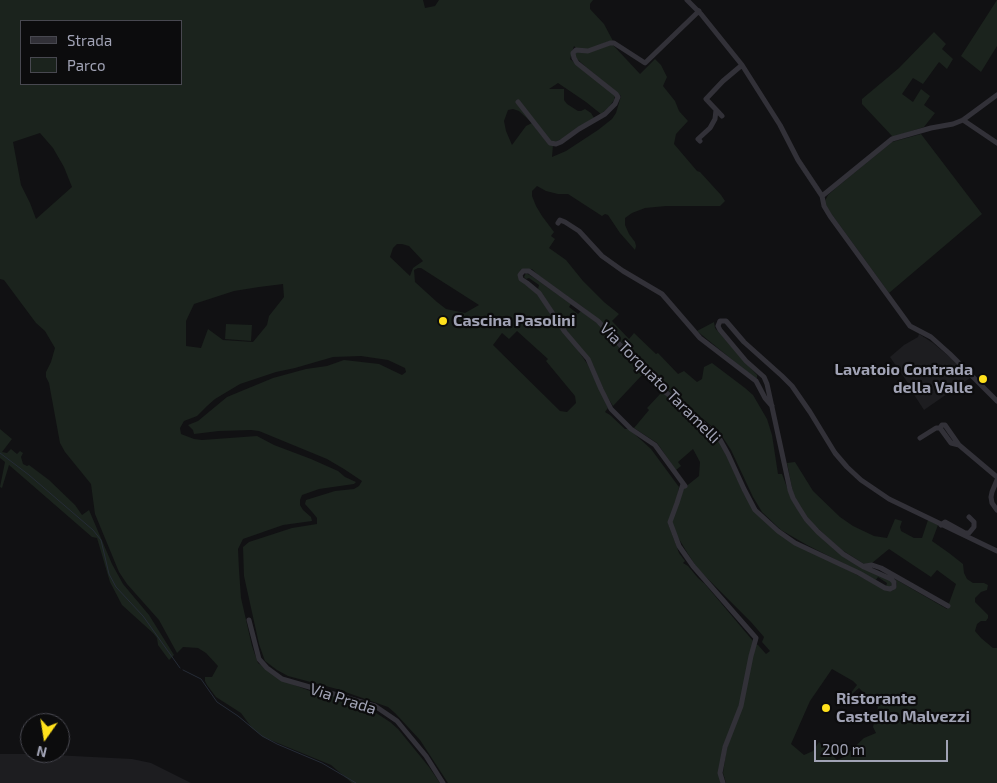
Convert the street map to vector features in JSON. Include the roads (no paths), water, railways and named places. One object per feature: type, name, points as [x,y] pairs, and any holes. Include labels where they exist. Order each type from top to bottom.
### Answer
[{"type":"street","points":[[687,0],[699,11],[742,65],[780,125],[798,160],[822,196],[824,206],[830,216],[910,326],[930,336],[997,401]]},
{"type":"street","points":[[518,102],[550,142],[556,144],[561,142],[605,114],[618,97],[577,62],[573,53],[576,50],[588,51],[610,43],[645,63],[699,11]]},
{"type":"street","points":[[722,116],[706,99],[742,65]]},
{"type":"street","points":[[822,196],[892,139],[963,120],[997,95]]},
{"type":"street","points":[[698,139],[713,123],[716,109]]},
{"type":"street","points":[[963,120],[997,143]]},
{"type":"street","name":"Via Torquato Taramelli","points":[[558,223],[560,220],[579,231],[602,256],[662,294],[700,338],[756,381],[765,398],[772,406]]},
{"type":"street","name":"Via Torquato Taramelli","points":[[723,783],[720,773],[725,747],[741,706],[756,638],[693,566],[679,546],[670,522],[684,485],[654,445],[631,429],[612,409],[588,359],[565,332],[539,293],[521,279],[520,275],[523,271],[529,271],[598,321],[657,385],[718,436],[755,510],[778,531],[795,542],[859,573],[885,588],[890,589],[894,587],[894,582],[890,578],[864,567],[843,554],[818,532],[806,519],[793,498],[764,377]]},
{"type":"street","points":[[756,381],[764,377],[746,361],[720,330],[718,326],[720,320],[726,321],[744,342],[792,386],[835,453],[847,468],[861,480],[889,499],[997,551]]},
{"type":"street","points":[[920,438],[945,425],[959,445],[997,478],[991,497],[996,510]]},
{"type":"street","points":[[941,525],[945,522],[965,533],[969,533],[974,527],[974,522],[969,518]]},
{"type":"street","name":"Via Torquato Taramelli","points":[[864,567],[872,565],[881,568],[948,606]]},
{"type":"street","name":"Via Prada","points":[[249,620],[258,659],[267,668],[282,679],[375,706],[397,721],[426,756],[443,783]]},
{"type":"waterway","points":[[0,453],[29,475],[93,530],[101,540],[109,574],[116,587],[143,616],[180,668]]},
{"type":"waterway","points":[[183,670],[201,679],[217,702],[262,736],[322,763],[356,783]]},
{"type":"place","name":"Cascina Pasolini","points":[[443,321]]},
{"type":"place","name":"Lavatoio Contrada della Valle","points":[[983,379]]},
{"type":"place","name":"Ristorante Castello Malvezzi","points":[[826,708]]}]
